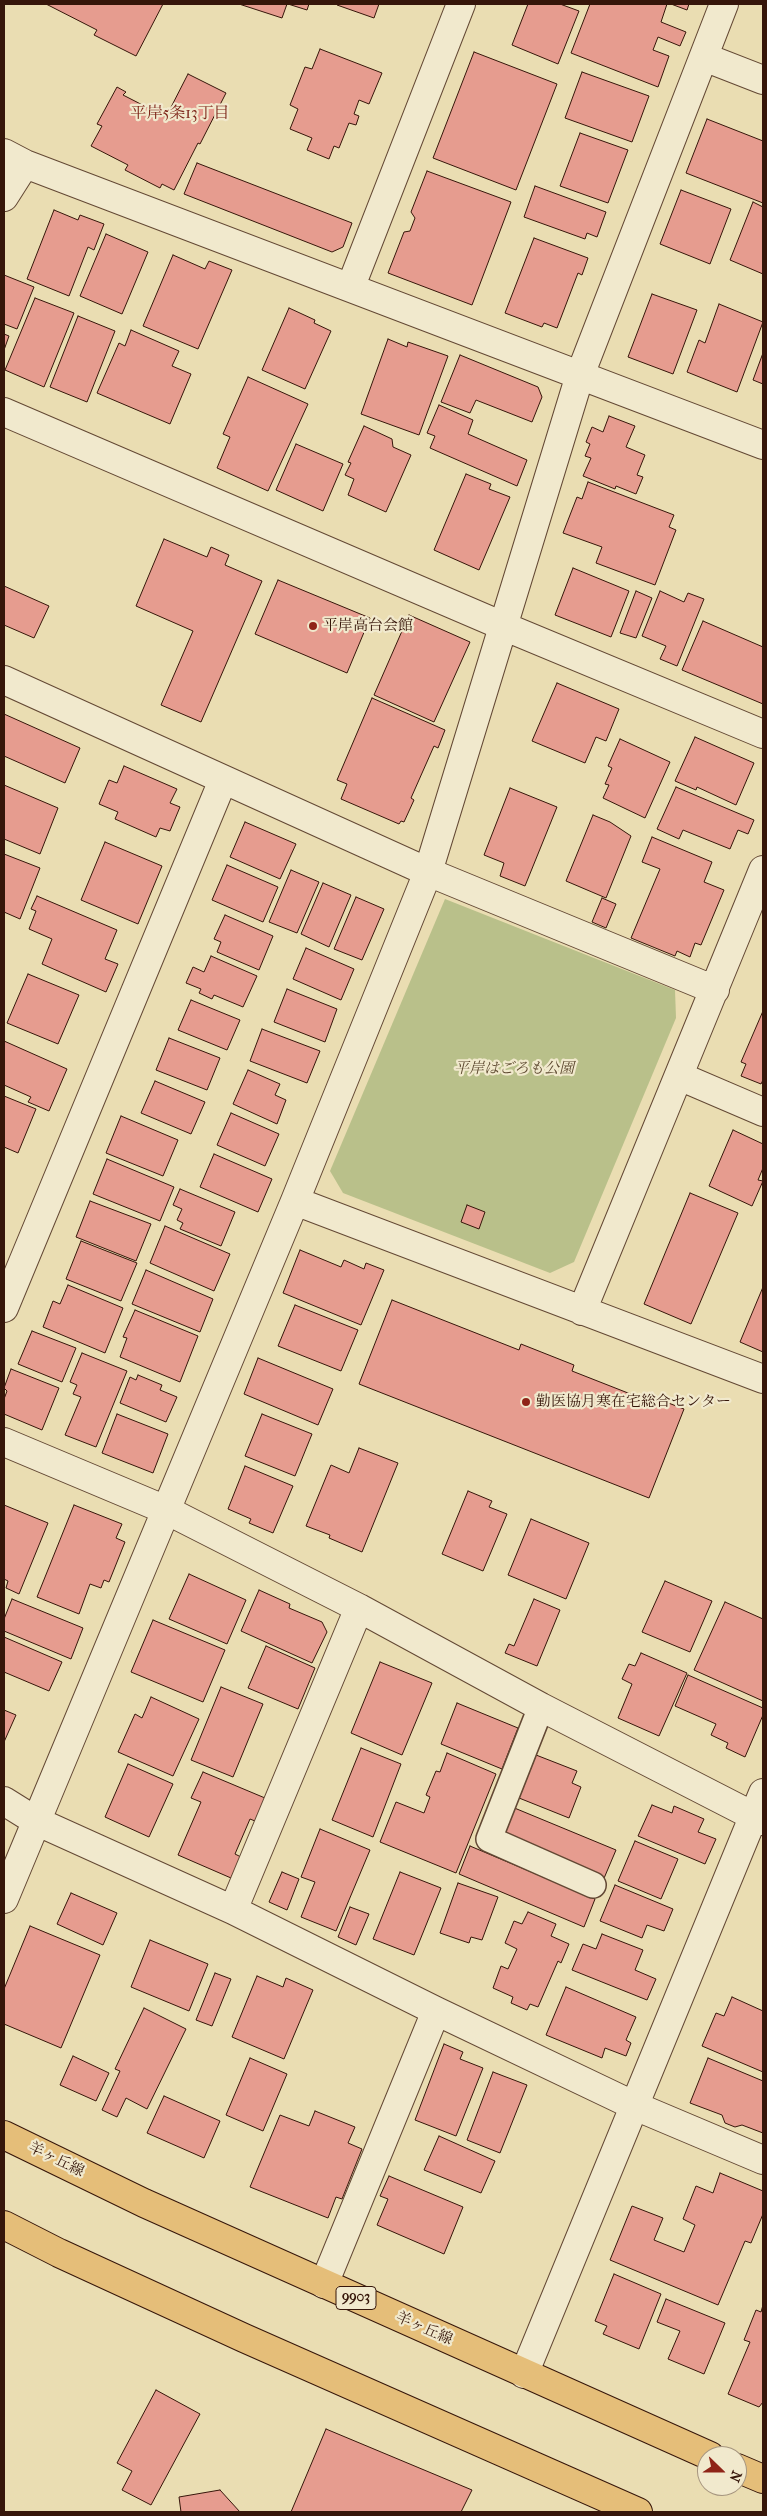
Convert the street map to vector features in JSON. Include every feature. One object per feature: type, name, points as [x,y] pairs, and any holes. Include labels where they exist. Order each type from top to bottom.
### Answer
[{"type":"main road","name":"羊ヶ丘線","points":[[4,2135],[144,2203],[697,2450]]},
{"type":"main road","points":[[4,2225],[59,2253],[598,2504],[638,2512]]},
{"type":"main road","points":[[747,2472],[763,2479]]},
{"type":"street","points":[[351,286],[461,4]]},
{"type":"street","points":[[4,1899],[295,1201],[428,872],[580,375],[724,4]]},
{"type":"street","points":[[704,57],[763,80]]},
{"type":"street","points":[[4,197],[15,159],[763,445]]},
{"type":"street","points":[[4,412],[503,626],[763,734]]},
{"type":"street","points":[[4,680],[428,872],[715,990]]},
{"type":"street","points":[[4,1308],[223,780]]},
{"type":"street","points":[[582,1311],[763,870]]},
{"type":"street","points":[[679,1076],[763,1112]]},
{"type":"street","points":[[295,1201],[763,1379]]},
{"type":"street","points":[[4,1442],[166,1510],[359,1608],[541,1707],[760,1810],[524,2374]]},
{"type":"street","points":[[233,1910],[359,1608]]},
{"type":"street","points":[[4,1801],[36,1821],[233,1910],[436,2011],[635,2106],[763,2160]]},
{"type":"street","points":[[324,2284],[436,2011]]},
{"type":"lane","points":[[541,1707],[489,1839],[593,1885]]},
{"type":"green space","name":"平岸はごろも公園","points":[[445,899],[675,990],[676,1018],[574,1262],[550,1273],[343,1193],[330,1171]]},
{"type":"building","points":[[46,4],[163,4],[136,56],[94,35],[97,30]]},
{"type":"building","points":[[239,4],[287,4],[282,18]]},
{"type":"building","points":[[288,4],[309,4],[307,10]]},
{"type":"building","points":[[338,4],[379,4],[374,18]]},
{"type":"building","points":[[528,4],[560,4],[579,11],[558,64],[512,45]]},
{"type":"building","points":[[590,4],[667,4],[661,22],[686,32],[680,46],[658,37],[653,50],[669,56],[658,87],[571,53]]},
{"type":"building","points":[[671,4],[689,4],[687,10]]},
{"type":"building","points":[[320,49],[382,73],[369,104],[359,100],[354,114],[359,116],[356,125],[349,123],[339,148],[334,146],[329,159],[307,150],[312,138],[290,129],[298,109],[290,105],[305,67],[312,69]]},
{"type":"building","points":[[474,52],[557,84],[516,190],[433,158]]},
{"type":"building","points":[[582,72],[649,96],[632,142],[565,118]]},
{"type":"building","points":[[188,74],[226,93],[174,190],[162,184],[160,188],[125,170],[128,165],[91,146],[102,126],[97,124],[117,87],[126,92],[123,95],[166,117]]},
{"type":"building","points":[[707,119],[763,141],[763,203],[686,173]]},
{"type":"building","points":[[580,133],[628,150],[608,203],[560,186]]},
{"type":"building","points":[[197,163],[352,223],[343,247],[332,252],[184,194]]},
{"type":"building","points":[[427,171],[511,202],[472,305],[388,273],[404,232],[410,231],[415,218],[411,212]]},
{"type":"building","points":[[535,186],[606,212],[597,237],[587,233],[585,239],[524,217]]},
{"type":"building","points":[[681,190],[731,209],[710,264],[660,244]]},
{"type":"building","points":[[753,202],[763,207],[763,274],[730,260]]},
{"type":"building","points":[[54,210],[78,220],[80,215],[104,224],[94,250],[88,247],[69,296],[27,279]]},
{"type":"building","points":[[106,234],[148,252],[122,314],[80,296]]},
{"type":"building","points":[[534,238],[588,258],[582,275],[578,273],[557,328],[544,323],[542,327],[505,313]]},
{"type":"building","points":[[173,255],[205,269],[209,261],[232,270],[198,349],[143,326]]},
{"type":"building","points":[[4,275],[34,287],[17,329],[4,324]]},
{"type":"building","points":[[652,294],[697,310],[673,374],[628,357]]},
{"type":"building","points":[[35,298],[74,313],[44,387],[5,370]]},
{"type":"building","points":[[719,304],[763,322],[737,392],[687,372],[699,340],[705,343]]},
{"type":"building","points":[[289,308],[315,320],[314,323],[331,331],[305,389],[262,370]]},
{"type":"building","points":[[78,316],[115,331],[87,402],[50,387]]},
{"type":"building","points":[[131,330],[179,351],[172,366],[191,374],[170,424],[97,393],[119,343],[125,346]]},
{"type":"building","points":[[4,334],[9,336],[4,350]]},
{"type":"building","points":[[388,339],[407,347],[408,342],[448,356],[419,435],[361,414]]},
{"type":"building","points":[[763,353],[763,384],[753,380]]},
{"type":"building","points":[[460,355],[538,387],[542,397],[532,422],[476,400],[470,413],[441,402]]},
{"type":"building","points":[[248,377],[308,404],[268,491],[217,468],[230,437],[223,434]]},
{"type":"building","points":[[439,405],[473,420],[468,434],[527,460],[517,486],[430,448],[435,436],[427,433]]},
{"type":"building","points":[[609,416],[635,426],[626,447],[645,455],[637,475],[643,477],[636,494],[616,486],[615,489],[583,476],[591,458],[585,456],[590,444],[586,442],[592,427],[603,432]]},
{"type":"building","points":[[364,426],[392,439],[393,447],[411,455],[386,512],[348,495],[354,479],[345,475],[351,463],[348,462]]},
{"type":"building","points":[[296,444],[343,464],[323,511],[276,490]]},
{"type":"building","points":[[466,474],[491,484],[489,489],[510,497],[479,570],[434,550]]},
{"type":"building","points":[[588,482],[674,515],[669,527],[676,530],[655,585],[596,563],[602,547],[563,533],[577,497],[582,499]]},
{"type":"building","points":[[164,539],[207,557],[211,547],[229,555],[225,565],[262,581],[201,722],[161,705],[193,631],[136,606]]},
{"type":"building","points":[[573,568],[629,591],[611,637],[555,615]]},
{"type":"building","name":"平岸高台会館","points":[[278,580],[370,618],[347,673],[255,634]]},
{"type":"building","points":[[4,586],[49,606],[34,638],[4,625]]},
{"type":"building","points":[[636,591],[652,598],[636,638],[620,633]]},
{"type":"building","points":[[660,591],[684,602],[688,593],[704,599],[677,666],[660,659],[666,646],[642,636]]},
{"type":"building","points":[[409,615],[470,642],[434,722],[374,695]]},
{"type":"building","points":[[703,621],[763,647],[763,704],[682,670]]},
{"type":"building","points":[[557,683],[619,709],[606,741],[596,737],[585,763],[532,741]]},
{"type":"building","points":[[372,698],[445,730],[438,748],[434,746],[411,798],[414,800],[404,822],[401,821],[399,824],[341,799],[347,784],[337,780]]},
{"type":"building","points":[[4,714],[80,748],[65,783],[4,756]]},
{"type":"building","points":[[695,737],[754,763],[736,805],[697,787],[696,790],[675,781]]},
{"type":"building","points":[[620,739],[670,762],[645,818],[603,798],[609,785],[605,784],[612,768],[608,766]]},
{"type":"building","points":[[124,766],[177,789],[170,803],[180,807],[170,831],[160,828],[156,837],[115,819],[118,812],[99,804],[109,780],[117,783]]},
{"type":"building","points":[[4,785],[58,808],[40,854],[4,839]]},
{"type":"building","points":[[676,787],[754,820],[748,834],[738,830],[730,849],[683,830],[679,839],[657,829]]},
{"type":"building","points":[[510,788],[557,807],[525,886],[500,876],[504,863],[484,855]]},
{"type":"building","points":[[593,815],[610,822],[631,836],[606,898],[566,881]]},
{"type":"building","points":[[245,822],[296,844],[280,879],[230,857]]},
{"type":"building","points":[[652,837],[712,862],[704,882],[724,890],[701,945],[695,943],[690,957],[677,951],[675,956],[631,938],[660,869],[642,862]]},
{"type":"building","points":[[105,842],[162,866],[138,924],[81,900]]},
{"type":"building","points":[[4,854],[40,868],[20,919],[4,912]]},
{"type":"building","points":[[227,865],[278,887],[263,922],[212,900]]},
{"type":"building","points":[[291,870],[319,882],[297,933],[269,922]]},
{"type":"building","points":[[323,883],[351,895],[329,947],[301,934]]},
{"type":"building","points":[[37,896],[117,930],[105,959],[118,964],[106,992],[42,964],[52,939],[29,929],[36,911],[31,909]]},
{"type":"building","points":[[356,897],[384,909],[362,960],[334,949]]},
{"type":"building","points":[[602,898],[616,904],[606,928],[592,922]]},
{"type":"building","points":[[225,915],[273,936],[259,970],[217,952],[221,942],[214,939]]},
{"type":"building","points":[[306,948],[354,969],[341,1000],[293,979]]},
{"type":"building","points":[[211,956],[257,976],[243,1007],[214,995],[212,999],[199,993],[201,989],[186,983],[193,967],[204,972]]},
{"type":"building","points":[[28,974],[79,995],[58,1044],[7,1023]]},
{"type":"building","points":[[287,989],[337,1009],[325,1042],[274,1022]]},
{"type":"building","points":[[191,1000],[240,1020],[227,1050],[178,1030]]},
{"type":"building","points":[[763,1011],[763,1080],[761,1084],[741,1076],[746,1064],[741,1062]]},
{"type":"building","points":[[262,1029],[320,1051],[307,1083],[250,1061]]},
{"type":"building","points":[[169,1038],[220,1058],[207,1090],[156,1070]]},
{"type":"building","points":[[4,1041],[67,1069],[49,1111],[28,1102],[31,1097],[4,1085]]},
{"type":"building","points":[[248,1070],[280,1084],[275,1095],[286,1100],[277,1124],[233,1104]]},
{"type":"building","points":[[155,1081],[205,1102],[191,1134],[141,1113]]},
{"type":"building","points":[[4,1096],[36,1109],[18,1153],[4,1147]]},
{"type":"building","points":[[231,1113],[279,1134],[265,1166],[217,1145]]},
{"type":"building","points":[[121,1116],[178,1140],[163,1176],[106,1153]]},
{"type":"building","points":[[733,1130],[763,1144],[763,1168],[758,1180],[763,1181],[752,1206],[709,1186]]},
{"type":"building","points":[[214,1154],[272,1179],[258,1212],[200,1187]]},
{"type":"building","points":[[107,1159],[174,1187],[160,1221],[93,1194]]},
{"type":"building","points":[[180,1189],[235,1212],[221,1246],[180,1229],[183,1223],[177,1220],[182,1209],[173,1205]]},
{"type":"building","points":[[690,1193],[738,1213],[691,1324],[644,1304]]},
{"type":"building","points":[[90,1201],[151,1224],[136,1261],[76,1237]]},
{"type":"building","points":[[467,1205],[485,1212],[479,1229],[461,1222]]},
{"type":"building","points":[[165,1226],[230,1254],[214,1291],[150,1263]]},
{"type":"building","points":[[81,1241],[137,1263],[121,1301],[66,1279]]},
{"type":"building","points":[[300,1250],[341,1267],[344,1260],[364,1269],[366,1263],[384,1270],[361,1325],[283,1293]]},
{"type":"building","points":[[146,1270],[213,1299],[200,1332],[132,1304]]},
{"type":"building","points":[[68,1285],[123,1308],[105,1353],[43,1327],[53,1301],[60,1304]]},
{"type":"building","points":[[763,1287],[763,1352],[740,1342]]},
{"type":"building","name":"勤医協月寒在宅総合センター","points":[[392,1300],[519,1350],[521,1344],[574,1365],[572,1371],[656,1404],[658,1399],[684,1409],[649,1498],[359,1384]]},
{"type":"building","points":[[295,1305],[358,1330],[341,1371],[278,1346]]},
{"type":"building","points":[[135,1310],[198,1336],[180,1382],[120,1357],[127,1338],[123,1337]]},
{"type":"building","points":[[32,1331],[76,1348],[62,1382],[18,1364]]},
{"type":"building","points":[[82,1353],[127,1371],[96,1447],[65,1435],[81,1397],[73,1394],[77,1385],[70,1382]]},
{"type":"building","points":[[258,1358],[333,1389],[318,1425],[244,1394]]},
{"type":"building","points":[[11,1369],[59,1388],[42,1430],[4,1414],[4,1399],[7,1391],[4,1388]]},
{"type":"building","points":[[138,1375],[162,1385],[160,1390],[177,1397],[166,1422],[120,1403],[130,1377],[136,1380]]},
{"type":"building","points":[[117,1414],[168,1434],[153,1473],[102,1453]]},
{"type":"building","points":[[262,1414],[312,1434],[295,1476],[245,1456]]},
{"type":"building","points":[[359,1448],[398,1463],[362,1552],[329,1538],[330,1535],[306,1526],[331,1465],[349,1473]]},
{"type":"building","points":[[245,1466],[293,1486],[273,1533],[249,1523],[251,1519],[228,1509]]},
{"type":"building","points":[[468,1491],[492,1501],[489,1507],[507,1514],[483,1571],[442,1554]]},
{"type":"building","points":[[4,1505],[48,1523],[19,1594],[6,1588],[8,1581],[4,1579]]},
{"type":"building","points":[[74,1505],[122,1524],[116,1538],[125,1542],[109,1582],[104,1580],[101,1588],[90,1584],[79,1614],[37,1597]]},
{"type":"building","points":[[531,1519],[589,1543],[566,1599],[508,1575]]},
{"type":"building","points":[[189,1574],[246,1600],[227,1644],[169,1619]]},
{"type":"building","points":[[665,1581],[712,1601],[690,1652],[642,1632]]},
{"type":"building","points":[[259,1590],[290,1604],[289,1608],[322,1622],[327,1632],[312,1663],[241,1631]]},
{"type":"building","points":[[12,1599],[83,1628],[71,1659],[4,1631],[4,1619]]},
{"type":"building","points":[[534,1599],[560,1610],[537,1666],[505,1653],[509,1644],[514,1646]]},
{"type":"building","points":[[725,1602],[763,1619],[763,1701],[694,1670]]},
{"type":"building","points":[[153,1620],[225,1650],[203,1702],[131,1672]]},
{"type":"building","points":[[4,1637],[62,1662],[49,1691],[4,1672]]},
{"type":"building","points":[[266,1646],[315,1668],[298,1709],[248,1688]]},
{"type":"building","points":[[641,1653],[687,1673],[659,1736],[618,1718],[632,1684],[622,1679],[629,1664],[635,1666]]},
{"type":"building","points":[[380,1662],[432,1683],[402,1755],[351,1733]]},
{"type":"building","points":[[688,1675],[763,1708],[763,1715],[745,1757],[726,1748],[728,1743],[711,1735],[716,1724],[675,1706]]},
{"type":"building","points":[[221,1687],[263,1704],[233,1777],[191,1760]]},
{"type":"building","points":[[151,1697],[199,1719],[173,1776],[118,1752],[135,1714],[142,1718]]},
{"type":"building","points":[[457,1703],[518,1728],[502,1769],[441,1744]]},
{"type":"building","points":[[4,1710],[16,1715],[4,1742]]},
{"type":"building","points":[[361,1748],[401,1764],[373,1837],[332,1820]]},
{"type":"building","points":[[447,1753],[496,1774],[456,1873],[380,1842],[396,1802],[424,1813],[430,1797],[426,1795],[436,1771],[440,1772]]},
{"type":"building","points":[[536,1755],[577,1771],[572,1783],[581,1787],[569,1818],[519,1798]]},
{"type":"building","points":[[128,1764],[173,1784],[149,1837],[105,1817]]},
{"type":"building","points":[[203,1772],[265,1798],[255,1821],[250,1819],[235,1854],[241,1857],[231,1878],[178,1855],[201,1802],[191,1798]]},
{"type":"building","points":[[652,1805],[672,1813],[674,1806],[704,1819],[698,1832],[716,1839],[705,1864],[638,1836]]},
{"type":"building","points":[[512,1807],[616,1850],[602,1883],[499,1840]]},
{"type":"building","points":[[320,1829],[370,1850],[336,1931],[301,1917],[315,1882],[301,1877]]},
{"type":"building","points":[[635,1841],[678,1859],[661,1899],[618,1881]]},
{"type":"building","points":[[470,1846],[595,1899],[584,1927],[459,1874]]},
{"type":"building","points":[[282,1872],[299,1879],[287,1910],[269,1902]]},
{"type":"building","points":[[400,1872],[441,1888],[414,1955],[373,1939]]},
{"type":"building","points":[[458,1883],[498,1897],[482,1940],[471,1937],[469,1943],[440,1933]]},
{"type":"building","points":[[615,1885],[673,1909],[664,1931],[647,1925],[642,1938],[600,1921]]},
{"type":"building","points":[[71,1893],[117,1913],[103,1945],[57,1924]]},
{"type":"building","points":[[350,1907],[369,1914],[356,1945],[338,1937]]},
{"type":"building","points":[[528,1912],[556,1924],[551,1936],[569,1944],[561,1963],[558,1961],[538,2007],[530,2004],[527,2010],[511,2003],[513,1997],[493,1988],[501,1966],[508,1969],[517,1949],[505,1943],[514,1921],[522,1924]]},
{"type":"building","points":[[30,1926],[100,1955],[61,2048],[4,2024],[4,1989]]},
{"type":"building","points":[[602,1934],[643,1950],[635,1970],[656,1979],[647,2000],[572,1970],[583,1944],[596,1949]]},
{"type":"building","points":[[150,1940],[208,1964],[189,2011],[131,1987]]},
{"type":"building","points":[[215,1973],[231,1979],[212,2026],[196,2020]]},
{"type":"building","points":[[257,1976],[283,1987],[286,1978],[313,1990],[284,2059],[232,2037]]},
{"type":"building","points":[[566,1987],[636,2017],[626,2040],[631,2043],[626,2056],[605,2048],[602,2058],[546,2035]]},
{"type":"building","points":[[732,1997],[763,2011],[763,2072],[702,2046],[716,2013],[724,2016]]},
{"type":"building","points":[[144,2008],[186,2029],[147,2109],[126,2098],[117,2117],[102,2110],[120,2071],[115,2069]]},
{"type":"building","points":[[444,2044],[463,2052],[460,2059],[483,2068],[456,2136],[415,2120]]},
{"type":"building","points":[[73,2056],[109,2073],[96,2101],[60,2085]]},
{"type":"building","points":[[250,2058],[287,2074],[263,2131],[226,2115]]},
{"type":"building","points":[[708,2058],[763,2081],[763,2133],[742,2125],[735,2127],[725,2123],[722,2115],[690,2103]]},
{"type":"building","points":[[493,2072],[527,2085],[500,2153],[467,2140]]},
{"type":"building","points":[[164,2096],[220,2121],[204,2158],[147,2133]]},
{"type":"building","points":[[315,2111],[355,2127],[348,2143],[362,2149],[342,2199],[336,2197],[328,2218],[250,2187],[280,2115],[309,2126]]},
{"type":"building","points":[[439,2136],[495,2161],[481,2193],[424,2170]]},
{"type":"building","points":[[720,2173],[763,2191],[763,2214],[751,2243],[745,2241],[718,2305],[610,2260],[632,2206],[663,2218],[654,2240],[684,2252],[695,2225],[683,2219],[696,2186],[713,2193]]},
{"type":"building","points":[[389,2176],[463,2207],[444,2254],[377,2225],[388,2199],[380,2196]]},
{"type":"building","points":[[614,2274],[661,2294],[639,2349],[603,2334],[607,2326],[595,2321]]},
{"type":"building","points":[[666,2299],[725,2323],[704,2374],[668,2359],[680,2331],[657,2322]]},
{"type":"building","points":[[763,2305],[763,2402],[759,2407],[728,2394],[750,2342],[744,2340],[756,2310],[761,2312]]},
{"type":"building","points":[[156,2390],[200,2414],[151,2505],[122,2490],[132,2471],[117,2463]]},
{"type":"building","points":[[326,2429],[472,2490],[461,2512],[291,2512]]},
{"type":"building","points":[[220,2490],[240,2512],[181,2512],[179,2497]]},
{"type":"place","name":"平岸高台会館","points":[[313,626]]},
{"type":"place","name":"勤医協月寒在宅総合センター","points":[[526,1402]]},
{"type":"district","name":"平岸5条13丁目","points":[[180,114]]}]
